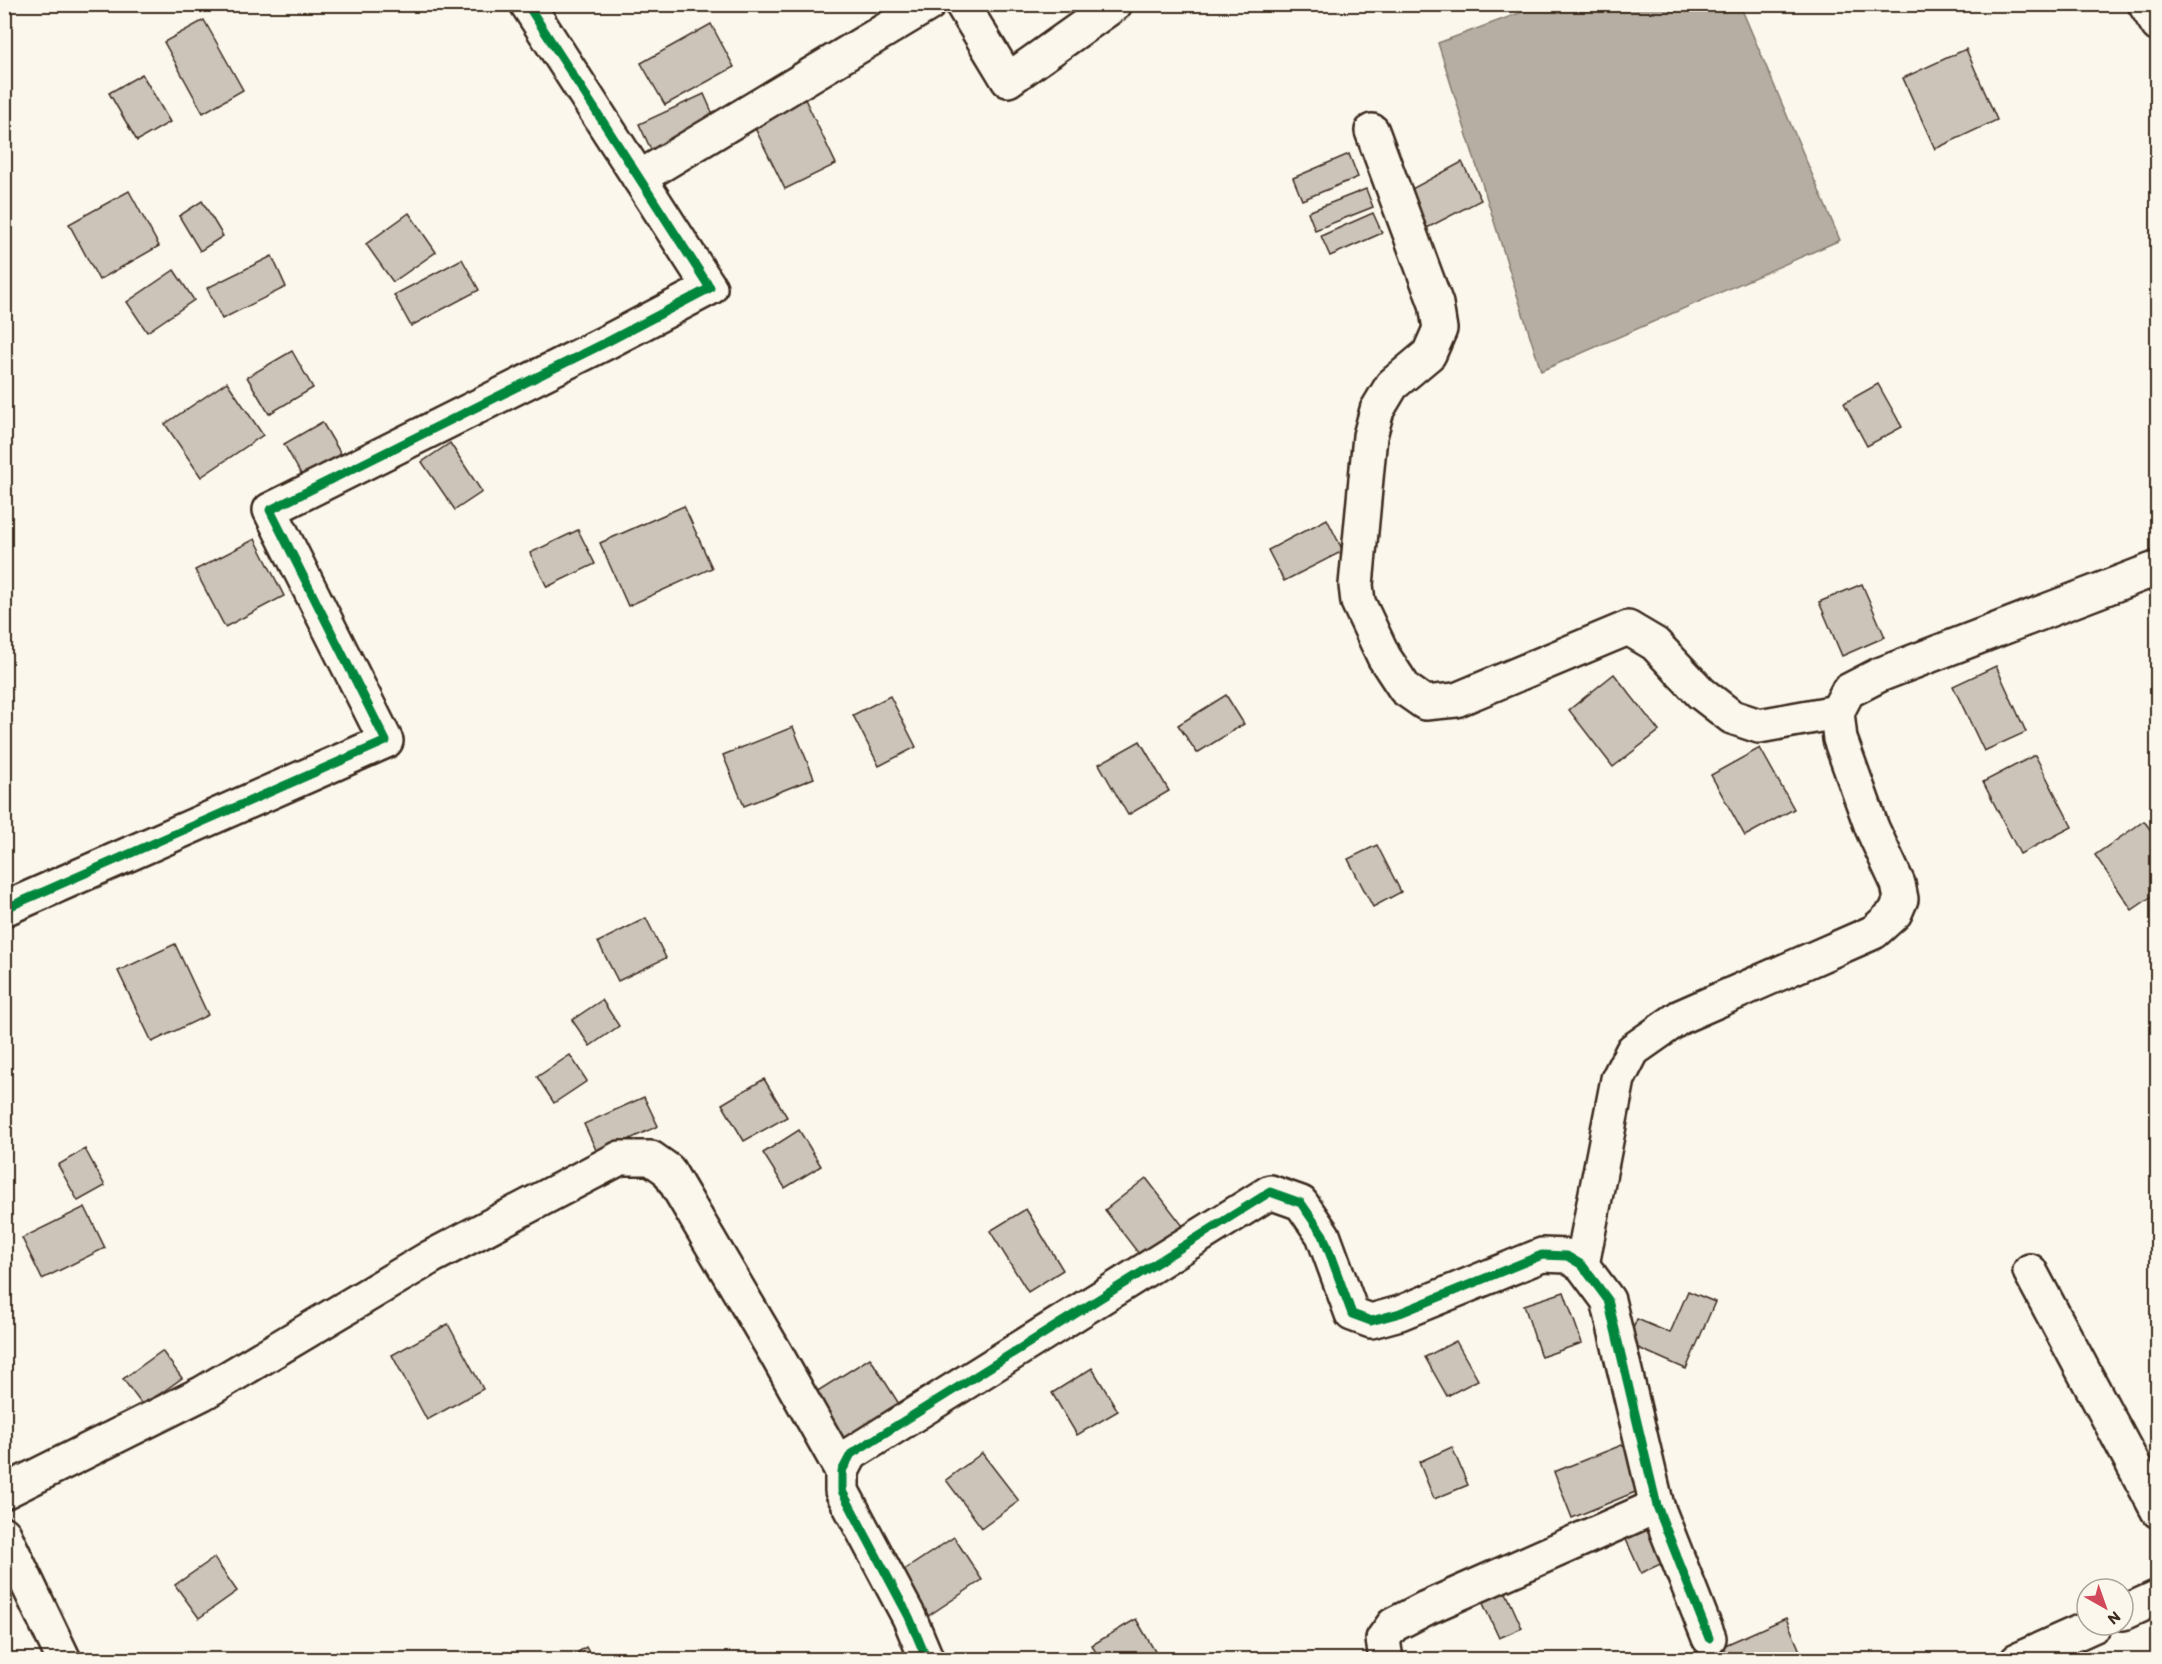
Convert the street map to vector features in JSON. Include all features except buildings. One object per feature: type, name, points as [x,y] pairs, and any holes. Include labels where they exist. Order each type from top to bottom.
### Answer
[{"type":"street","points":[[4,909],[386,741],[270,510],[710,288],[527,4]]},
{"type":"street","points":[[639,178],[929,4]]},
{"type":"street","points":[[962,4],[1008,80],[1115,4]]},
{"type":"street","points":[[2145,4],[2157,25]]},
{"type":"street","points":[[1372,131],[1436,304],[1440,329],[1429,354],[1392,385],[1377,411],[1370,436],[1357,561],[1358,602],[1384,657],[1405,689],[1425,703],[1456,700],[1628,628],[1655,644],[1701,693],[1732,717],[1759,726],[1837,712]]},
{"type":"street","points":[[1582,1265],[1618,1079],[1633,1050],[1680,1017],[1874,932],[1895,913],[1900,899],[1898,884],[1868,817],[1840,739],[1837,712],[1848,691],[1879,675],[2157,568]]},
{"type":"street","points":[[4,1492],[203,1394],[431,1257],[620,1158],[651,1158],[668,1170],[842,1471]]},
{"type":"street","points":[[927,1659],[909,1617],[842,1491],[842,1471],[851,1454],[1270,1192],[1301,1203],[1323,1235],[1352,1314],[1371,1321],[1400,1313],[1542,1254],[1567,1256],[1582,1265],[1608,1300],[1657,1506],[1709,1638]]},
{"type":"street","points":[[2030,1271],[2157,1511]]},
{"type":"street","points":[[1386,1659],[1383,1639],[1393,1625],[1426,1608],[1657,1506]]},
{"type":"street","points":[[4,1534],[64,1659]]},
{"type":"street","points":[[2135,1607],[2157,1597]]},
{"type":"street","points":[[2017,1659],[2075,1634]]},
{"type":"shaded area","points":[[1541,5],[1740,5],[1840,240],[1541,371],[1438,43]]},
{"type":"cycle path","points":[[4,909],[386,741],[270,510],[607,342],[710,288],[527,4]]},
{"type":"cycle path","points":[[927,1660],[909,1617],[842,1491],[842,1471],[851,1454],[1270,1192],[1301,1203],[1323,1235],[1352,1314],[1371,1321],[1400,1313],[1542,1255],[1567,1256],[1582,1265],[1608,1300],[1657,1506],[1709,1638]]}]
